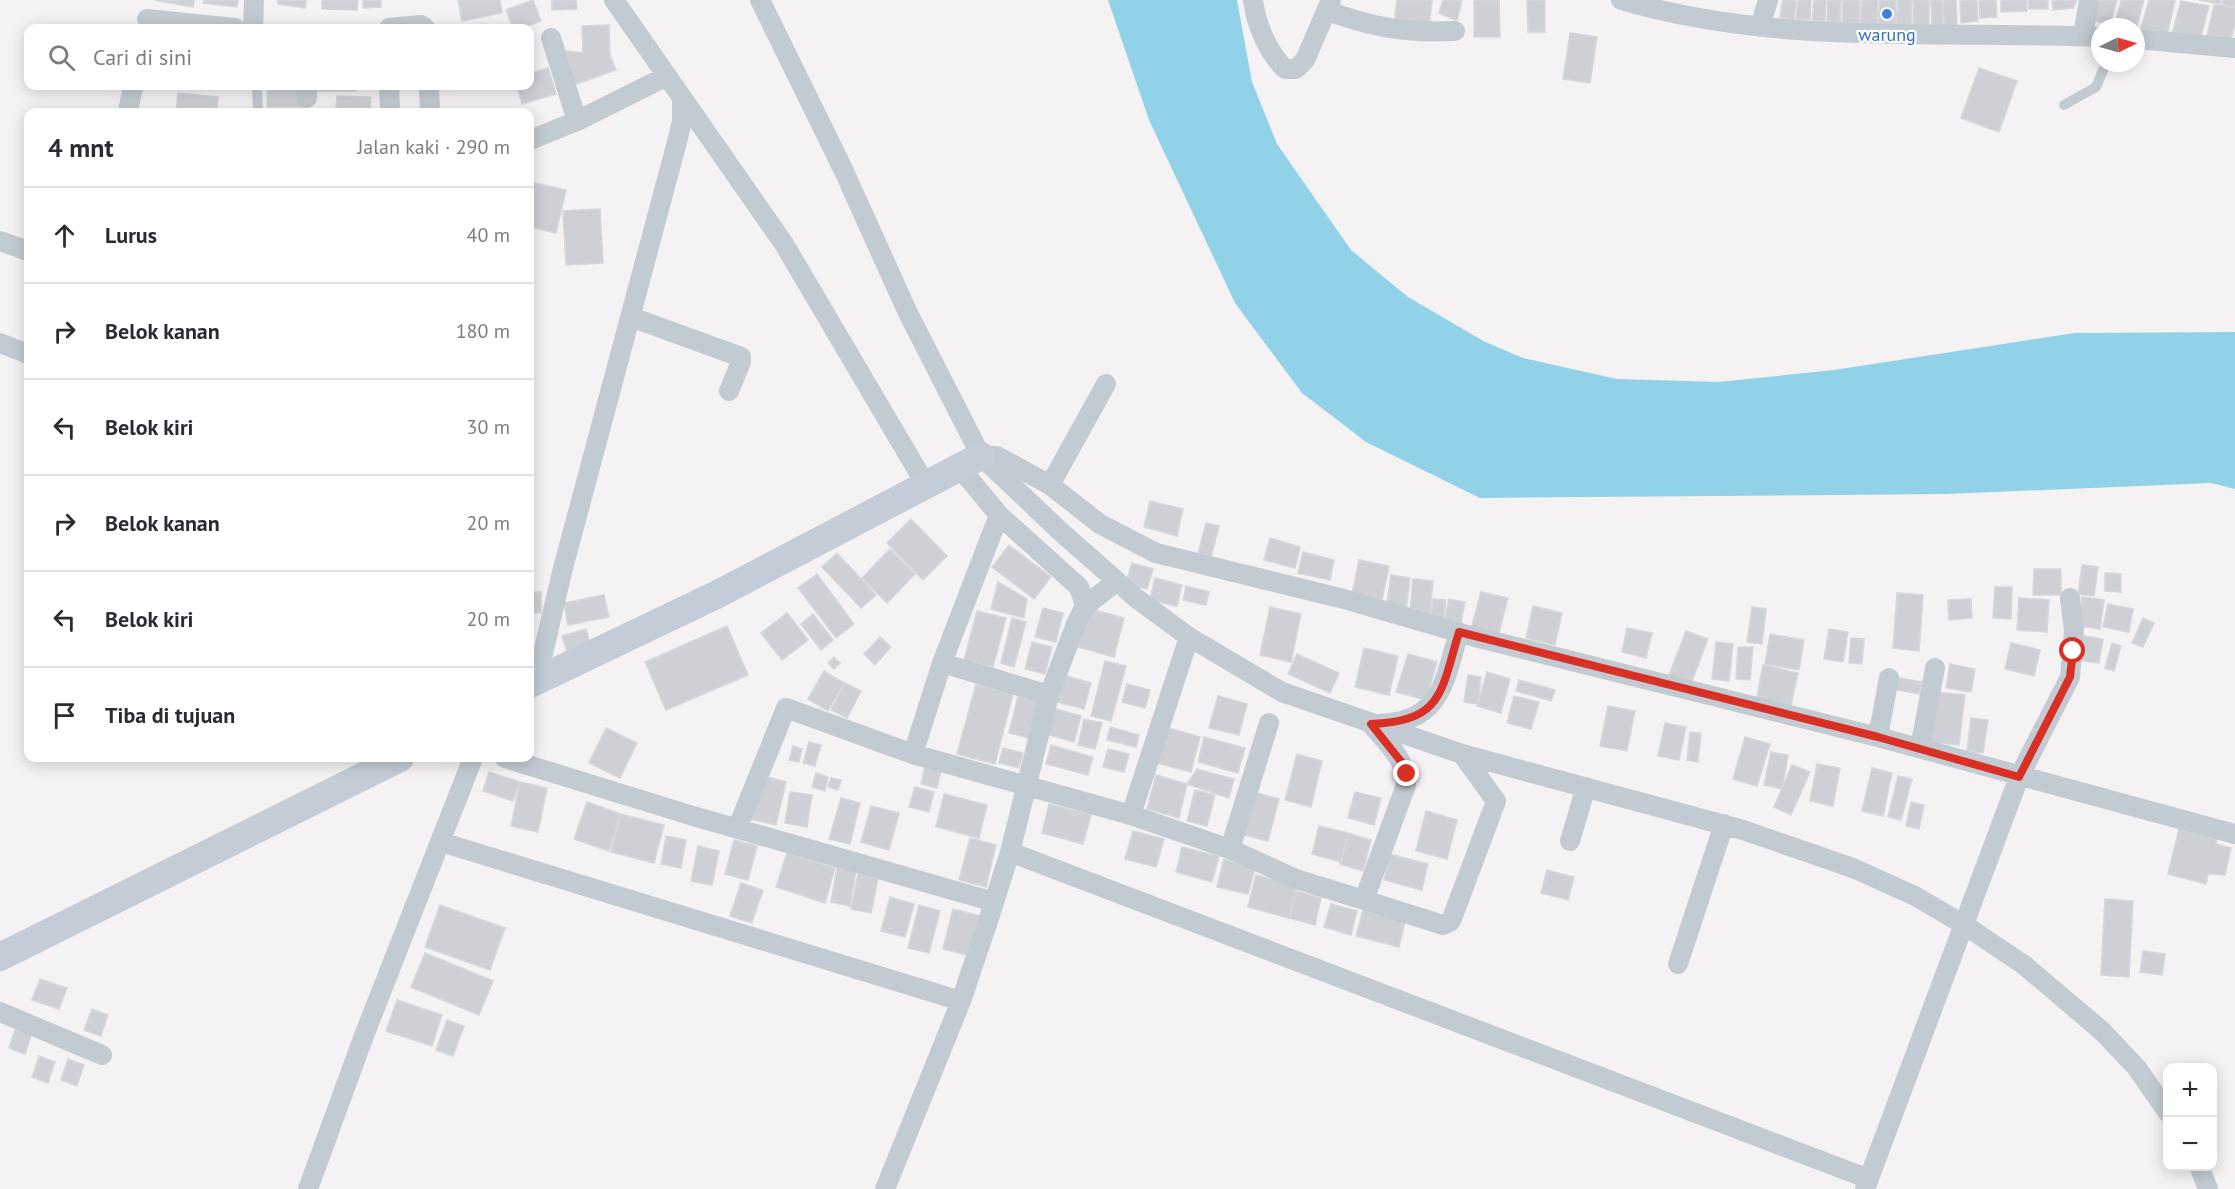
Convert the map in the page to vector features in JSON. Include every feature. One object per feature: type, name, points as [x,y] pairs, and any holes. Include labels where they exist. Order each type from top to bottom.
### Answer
[{"type":"street","points":[[254,0],[254,24]]},
{"type":"street","points":[[614,0],[784,244],[926,485]]},
{"type":"street","points":[[760,0],[842,167],[908,313],[970,462],[999,515],[1079,587],[1085,606]]},
{"type":"street","points":[[1253,0],[1254,11],[1272,56],[1285,69],[1296,69],[1305,60],[1329,6],[1375,27],[1416,32],[1455,31]]},
{"type":"street","points":[[1621,0],[1705,20],[1760,27],[1850,34],[2091,37],[2089,0]]},
{"type":"street","points":[[1760,27],[1768,0]]},
{"type":"street","points":[[146,16],[205,24]]},
{"type":"street","points":[[551,38],[577,121]]},
{"type":"street","points":[[2145,40],[2235,48]]},
{"type":"street","points":[[534,138],[577,121],[667,76]]},
{"type":"street","points":[[129,108],[133,90]]},
{"type":"street","points":[[389,90],[390,108]]},
{"type":"street","points":[[429,90],[430,108]]},
{"type":"street","points":[[534,678],[677,142],[682,121],[682,99]]},
{"type":"street","points":[[0,241],[24,250]]},
{"type":"street","points":[[631,317],[741,357],[729,391]]},
{"type":"street","points":[[0,343],[24,352]]},
{"type":"street","points":[[1050,485],[1106,384]]},
{"type":"street","points":[[534,682],[718,594],[970,462],[997,456],[1050,485],[1100,524],[1156,553],[1344,599],[1459,632],[1878,737],[2235,834]]},
{"type":"street","points":[[970,462],[1189,638],[1282,693],[1461,754],[1724,824],[1853,868],[1915,896],[1966,926],[2024,965],[2102,1031],[2137,1068],[2163,1106]]},
{"type":"street","points":[[914,754],[942,663],[999,515]]},
{"type":"street","points":[[885,1189],[961,1001],[994,902],[1010,852],[1049,695],[1085,606],[1117,582]]},
{"type":"street","points":[[1010,852],[1867,1184],[1966,926],[2019,777],[2070,677],[2074,630],[2070,598]]},
{"type":"street","points":[[1371,724],[1398,723],[1413,718],[1430,707],[1440,694],[1459,632]]},
{"type":"street","points":[[1131,815],[1189,638]]},
{"type":"street","points":[[942,663],[1049,695]]},
{"type":"street","points":[[1920,748],[1935,668]]},
{"type":"street","points":[[1878,737],[1889,678]]},
{"type":"street","points":[[737,829],[786,708],[914,754],[1028,784],[1131,815],[1230,849],[1278,872],[1443,926],[1451,921],[1496,801],[1461,754]]},
{"type":"street","points":[[1230,849],[1269,723]]},
{"type":"street","points":[[1364,900],[1406,785],[1407,774],[1403,764],[1371,724]]},
{"type":"street","points":[[0,957],[385,762]]},
{"type":"street","points":[[308,1189],[364,1033],[471,762]]},
{"type":"street","points":[[518,762],[737,829],[994,902]]},
{"type":"street","points":[[1570,841],[1586,787]]},
{"type":"street","points":[[1678,964],[1724,824]]},
{"type":"street","points":[[441,842],[961,1001]]},
{"type":"street","points":[[0,1012],[102,1055]]},
{"type":"street","points":[[2201,1171],[2208,1189]]},
{"type":"lane","points":[[2064,105],[2096,87],[2102,72]]},
{"type":"lane","points":[[256,90],[258,108]]},
{"type":"water","points":[[1108,0],[1237,0],[1252,82],[1277,144],[1351,250],[1408,297],[1485,342],[1523,358],[1617,379],[1719,382],[1834,370],[2075,333],[2235,332],[2235,489],[2211,483],[1946,494],[1480,498],[1366,442],[1302,393],[1235,303],[1149,120]]},
{"type":"building","points":[[155,0],[194,0],[193,7]]},
{"type":"building","points":[[204,0],[238,0],[237,7],[203,3]]},
{"type":"building","points":[[278,0],[306,0],[305,8],[278,4]]},
{"type":"building","points":[[322,0],[358,0],[357,10],[322,9]]},
{"type":"building","points":[[363,0],[381,0],[381,7],[363,8]]},
{"type":"building","points":[[458,0],[500,0],[502,13],[462,21]]},
{"type":"building","points":[[533,0],[541,21],[533,24],[511,24],[506,10]]},
{"type":"building","points":[[552,0],[576,0],[577,9],[552,10]]},
{"type":"building","points":[[1397,0],[1432,0],[1429,28],[1394,24]]},
{"type":"building","points":[[1443,0],[1462,0],[1457,21],[1439,13]]},
{"type":"building","points":[[1474,0],[1499,0],[1500,37],[1474,37]]},
{"type":"building","points":[[1545,0],[1545,32],[1528,32],[1527,1]]},
{"type":"building","points":[[1783,0],[1796,0],[1794,20],[1780,17]]},
{"type":"building","points":[[1798,0],[1811,0],[1810,20],[1796,19]]},
{"type":"building","points":[[1814,0],[1826,0],[1825,21],[1812,21]]},
{"type":"building","points":[[1828,0],[1841,0],[1840,23],[1827,23]]},
{"type":"building","points":[[1843,0],[1860,0],[1859,24],[1842,24]]},
{"type":"building","points":[[1862,0],[1878,0],[1877,25],[1860,26]]},
{"type":"building","name":"warung","points":[[1880,0],[1896,0],[1895,29],[1878,27]]},
{"type":"building","points":[[1898,0],[1912,0],[1911,31],[1896,29]]},
{"type":"building","points":[[1914,0],[1929,0],[1929,27],[1913,27]]},
{"type":"building","points":[[1931,0],[1942,0],[1943,29],[1932,28]]},
{"type":"building","points":[[1943,0],[1956,0],[1957,26],[1944,27]]},
{"type":"building","points":[[1960,0],[1977,0],[1978,21],[1961,23]]},
{"type":"building","points":[[1979,0],[1996,0],[1997,17],[1980,18]]},
{"type":"building","points":[[2001,0],[2026,0],[2027,11],[2001,12]]},
{"type":"building","points":[[2028,0],[2048,0],[2048,9],[2029,9]]},
{"type":"building","points":[[2077,0],[2073,8],[2053,10],[2052,1]]},
{"type":"building","points":[[2095,0],[2117,0],[2112,18],[2090,19]]},
{"type":"building","points":[[2121,0],[2144,0],[2139,18],[2116,18]]},
{"type":"building","points":[[2149,0],[2175,0],[2167,36],[2145,29],[2144,18]]},
{"type":"building","points":[[2199,0],[2220,0],[2220,4]]},
{"type":"building","points":[[2222,0],[2235,0],[2235,7],[2222,5]]},
{"type":"building","points":[[2181,1],[2209,6],[2200,40],[2172,34]]},
{"type":"building","points":[[2214,5],[2235,8],[2235,24],[2230,42],[2206,40]]},
{"type":"building","points":[[609,25],[610,55],[616,70],[574,85],[566,51],[583,53],[582,26]]},
{"type":"building","points":[[1570,33],[1597,37],[1590,83],[1563,79]]},
{"type":"building","points":[[548,68],[556,94],[522,104],[518,90],[534,90],[534,72]]},
{"type":"building","points":[[1979,68],[2017,81],[1999,132],[1961,118]]},
{"type":"building","points":[[267,90],[303,90],[303,107],[267,107]]},
{"type":"building","points":[[313,90],[356,90],[356,91]]},
{"type":"building","points":[[178,93],[218,97],[217,108],[176,108]]},
{"type":"building","points":[[337,96],[371,97],[370,108],[336,108]]},
{"type":"building","points":[[534,183],[566,190],[556,233],[534,228]]},
{"type":"building","points":[[600,209],[603,263],[566,265],[563,211]]},
{"type":"building","points":[[1150,501],[1183,509],[1177,536],[1144,527]]},
{"type":"building","points":[[911,519],[947,556],[923,580],[887,543]]},
{"type":"building","points":[[1206,523],[1219,526],[1211,557],[1198,553]]},
{"type":"building","points":[[1270,538],[1300,547],[1295,568],[1264,560]]},
{"type":"building","points":[[1009,545],[1051,577],[1034,599],[992,567]]},
{"type":"building","points":[[890,549],[915,574],[887,603],[862,578]]},
{"type":"building","points":[[1303,552],[1334,560],[1330,580],[1298,573]]},
{"type":"building","points":[[837,553],[876,595],[861,608],[822,567]]},
{"type":"building","points":[[1359,560],[1389,566],[1381,605],[1351,599]]},
{"type":"building","points":[[1132,563],[1153,569],[1147,589],[1126,583]]},
{"type":"building","points":[[2082,565],[2098,567],[2094,596],[2078,594]]},
{"type":"building","points":[[2034,569],[2061,569],[2061,595],[2033,595]]},
{"type":"building","points":[[2105,573],[2121,574],[2121,592],[2105,591]]},
{"type":"building","points":[[817,574],[854,624],[836,638],[798,588]]},
{"type":"building","points":[[1391,575],[1410,578],[1406,612],[1386,609]]},
{"type":"building","points":[[1155,578],[1182,585],[1177,606],[1150,600]]},
{"type":"building","points":[[1413,579],[1433,581],[1430,614],[1410,612]]},
{"type":"building","points":[[998,582],[1027,599],[1024,618],[991,609]]},
{"type":"building","points":[[1186,586],[1209,592],[1206,605],[1183,600]]},
{"type":"building","points":[[1995,587],[2012,587],[2011,619],[1993,618]]},
{"type":"building","points":[[534,592],[541,592],[541,613],[534,612]]},
{"type":"building","points":[[1481,592],[1508,598],[1498,636],[1471,629]]},
{"type":"building","points":[[1897,593],[1923,595],[1919,651],[1893,648]]},
{"type":"building","points":[[604,595],[609,617],[568,625],[564,603]]},
{"type":"building","points":[[2082,597],[2104,600],[2100,629],[2078,626]]},
{"type":"building","points":[[2019,598],[2049,600],[2047,632],[2017,630]]},
{"type":"building","points":[[1433,599],[1446,600],[1443,623],[1430,622]]},
{"type":"building","points":[[1449,599],[1465,602],[1460,627],[1444,624]]},
{"type":"building","points":[[1971,599],[1972,618],[1949,620],[1948,600]]},
{"type":"building","points":[[2108,604],[2133,609],[2129,632],[2103,627]]},
{"type":"building","points":[[1533,606],[1562,613],[1555,645],[1526,638]]},
{"type":"building","points":[[1270,607],[1301,614],[1291,662],[1260,655]]},
{"type":"building","points":[[1752,607],[1766,609],[1762,644],[1747,642]]},
{"type":"building","points":[[1043,608],[1063,613],[1056,642],[1035,637]]},
{"type":"building","points":[[1088,608],[1124,618],[1114,657],[1078,647]]},
{"type":"building","points":[[977,611],[1006,618],[993,667],[964,660]]},
{"type":"building","points":[[787,613],[808,640],[782,660],[761,633]]},
{"type":"building","points":[[813,614],[833,640],[821,650],[801,624]]},
{"type":"building","points":[[1012,618],[1026,622],[1014,667],[1001,663]]},
{"type":"building","points":[[2143,618],[2154,623],[2143,647],[2132,643]]},
{"type":"building","points":[[727,626],[748,675],[666,710],[645,662]]},
{"type":"building","points":[[1627,628],[1652,633],[1646,658],[1622,652]]},
{"type":"building","points":[[586,629],[592,652],[569,658],[562,636]]},
{"type":"building","points":[[1829,629],[1848,632],[1843,662],[1824,659]]},
{"type":"building","points":[[1686,631],[1708,639],[1691,684],[1669,675]]},
{"type":"building","points":[[1770,634],[1804,640],[1799,670],[1765,664]]},
{"type":"building","points":[[2080,635],[2103,639],[2099,663],[2076,660]]},
{"type":"building","points":[[880,637],[891,647],[875,665],[864,654]]},
{"type":"building","points":[[1851,638],[1864,639],[1862,664],[1849,663]]},
{"type":"building","points":[[1032,642],[1052,647],[1045,674],[1025,669]]},
{"type":"building","points":[[1716,642],[1733,644],[1729,681],[1712,679]]},
{"type":"building","points":[[2011,643],[2040,650],[2034,676],[2005,669]]},
{"type":"building","points":[[2112,643],[2121,646],[2114,671],[2105,668]]},
{"type":"building","points":[[1738,647],[1753,647],[1750,680],[1736,679]]},
{"type":"building","points":[[1364,648],[1398,656],[1389,695],[1355,687]]},
{"type":"building","points":[[1297,654],[1339,673],[1330,693],[1288,674]]},
{"type":"building","points":[[1408,654],[1437,662],[1426,700],[1396,692]]},
{"type":"building","points":[[834,657],[840,663],[834,669],[828,663]]},
{"type":"building","points":[[1105,661],[1126,666],[1111,721],[1091,716]]},
{"type":"building","points":[[1950,664],[1975,669],[1971,692],[1946,688]]},
{"type":"building","points":[[1763,665],[1798,673],[1790,709],[1756,702]]},
{"type":"building","points":[[824,671],[844,683],[828,711],[808,699]]},
{"type":"building","points":[[1487,672],[1510,679],[1501,713],[1477,706]]},
{"type":"building","points":[[1060,674],[1091,683],[1084,709],[1053,701]]},
{"type":"building","points":[[1468,675],[1481,677],[1478,704],[1464,702]]},
{"type":"building","points":[[1894,677],[1922,682],[1919,694],[1892,689]]},
{"type":"building","points":[[1519,680],[1555,690],[1551,701],[1516,691]]},
{"type":"building","points":[[845,683],[861,691],[847,718],[831,710]]},
{"type":"building","points":[[976,684],[1013,694],[995,764],[957,754]]},
{"type":"building","points":[[1127,684],[1150,690],[1145,708],[1122,702]]},
{"type":"building","points":[[1936,692],[1965,695],[1959,745],[1930,742]]},
{"type":"building","points":[[1018,696],[1043,702],[1033,739],[1009,733]]},
{"type":"building","points":[[1218,696],[1247,704],[1239,735],[1209,728]]},
{"type":"building","points":[[1514,696],[1539,702],[1531,729],[1507,723]]},
{"type":"building","points":[[1608,706],[1635,711],[1627,751],[1600,746]]},
{"type":"building","points":[[1053,708],[1081,716],[1074,742],[1046,734]]},
{"type":"building","points":[[1971,718],[1988,720],[1983,753],[1967,751]]},
{"type":"building","points":[[1084,719],[1102,723],[1095,749],[1078,745]]},
{"type":"building","points":[[1665,723],[1686,727],[1679,760],[1658,756]]},
{"type":"building","points":[[1110,727],[1139,735],[1136,747],[1107,740]]},
{"type":"building","points":[[1166,727],[1200,737],[1191,772],[1157,763]]},
{"type":"building","points":[[606,728],[637,743],[620,778],[589,763]]},
{"type":"building","points":[[1690,732],[1701,733],[1698,762],[1687,760]]},
{"type":"building","points":[[1204,737],[1245,748],[1238,773],[1198,762]]},
{"type":"building","points":[[1745,737],[1770,744],[1757,786],[1733,779]]},
{"type":"building","points":[[809,742],[821,745],[815,766],[803,763]]},
{"type":"building","points":[[1051,745],[1093,757],[1088,775],[1046,764]]},
{"type":"building","points":[[793,746],[802,749],[799,762],[789,760]]},
{"type":"building","points":[[1003,748],[1023,753],[1019,768],[999,763]]},
{"type":"building","points":[[1108,749],[1129,754],[1124,772],[1103,767]]},
{"type":"building","points":[[1771,752],[1788,755],[1782,789],[1764,785]]},
{"type":"building","points":[[1297,754],[1322,761],[1311,807],[1285,800]]},
{"type":"building","points":[[926,763],[942,767],[937,788],[921,784]]},
{"type":"building","points":[[1817,764],[1840,768],[1833,806],[1810,801]]},
{"type":"building","points":[[1792,765],[1810,772],[1791,815],[1774,807]]},
{"type":"building","points":[[1872,768],[1892,773],[1883,816],[1862,811]]},
{"type":"building","points":[[1197,769],[1234,779],[1229,798],[1187,784]]},
{"type":"building","points":[[489,772],[520,782],[513,801],[483,791]]},
{"type":"building","points":[[816,773],[828,777],[825,791],[812,787]]},
{"type":"building","points":[[761,775],[786,782],[776,825],[750,819]]},
{"type":"building","points":[[1156,775],[1187,784],[1179,818],[1147,809]]},
{"type":"building","points":[[1898,776],[1912,779],[1901,820],[1888,817]]},
{"type":"building","points":[[831,778],[841,780],[838,790],[828,787]]},
{"type":"building","points":[[520,782],[547,788],[538,832],[511,826]]},
{"type":"building","points":[[915,787],[934,792],[929,812],[909,807]]},
{"type":"building","points":[[1195,790],[1215,795],[1207,826],[1187,821]]},
{"type":"building","points":[[1251,791],[1279,799],[1268,841],[1240,834]]},
{"type":"building","points":[[790,792],[812,795],[807,827],[785,823]]},
{"type":"building","points":[[1355,792],[1381,798],[1374,825],[1348,818]]},
{"type":"building","points":[[944,794],[987,805],[979,838],[936,827]]},
{"type":"building","points":[[841,798],[860,803],[850,844],[829,839]]},
{"type":"building","points":[[587,802],[621,814],[609,851],[574,839]]},
{"type":"building","points":[[1911,802],[1924,805],[1919,829],[1906,826]]},
{"type":"building","points":[[1049,804],[1091,815],[1083,844],[1042,833]]},
{"type":"building","points":[[871,806],[899,813],[889,850],[861,842]]},
{"type":"building","points":[[1426,811],[1457,820],[1447,859],[1416,851]]},
{"type":"building","points":[[621,814],[664,825],[654,863],[611,852]]},
{"type":"building","points":[[1319,826],[1348,833],[1341,862],[1312,854]]},
{"type":"building","points":[[2179,829],[2217,839],[2216,844],[2231,848],[2225,875],[2208,874],[2206,884],[2168,874]]},
{"type":"building","points":[[1133,831],[1164,839],[1156,867],[1125,859]]},
{"type":"building","points":[[1348,833],[1371,840],[1363,871],[1340,864]]},
{"type":"building","points":[[666,836],[686,840],[681,868],[661,864]]},
{"type":"building","points":[[970,838],[996,845],[986,887],[959,880]]},
{"type":"building","points":[[734,840],[757,846],[748,880],[725,874]]},
{"type":"building","points":[[698,846],[719,851],[712,885],[691,881]]},
{"type":"building","points":[[1182,847],[1219,856],[1212,882],[1176,872]]},
{"type":"building","points":[[787,853],[835,868],[825,903],[776,887]]},
{"type":"building","points":[[1390,854],[1428,864],[1422,890],[1384,880]]},
{"type":"building","points":[[1224,859],[1255,868],[1248,894],[1217,887]]},
{"type":"building","points":[[837,867],[856,870],[850,906],[831,902]]},
{"type":"building","points":[[1547,870],[1574,877],[1568,900],[1541,893]]},
{"type":"building","points":[[858,874],[878,878],[871,913],[851,909]]},
{"type":"building","points":[[1256,875],[1297,886],[1289,918],[1248,907]]},
{"type":"building","points":[[741,883],[763,890],[752,923],[730,916]]},
{"type":"building","points":[[1296,891],[1321,898],[1315,925],[1289,918]]},
{"type":"building","points":[[890,897],[914,904],[905,937],[881,931]]},
{"type":"building","points":[[2105,899],[2133,901],[2129,977],[2101,975]]},
{"type":"building","points":[[1331,904],[1357,911],[1351,935],[1324,927]]},
{"type":"building","points":[[440,905],[505,928],[490,970],[425,947]]},
{"type":"building","points":[[919,905],[940,911],[929,953],[908,948]]},
{"type":"building","points":[[953,909],[981,916],[970,956],[943,949]]},
{"type":"building","points":[[1363,910],[1405,922],[1399,947],[1356,936]]},
{"type":"building","points":[[2143,951],[2165,954],[2162,975],[2140,972]]},
{"type":"building","points":[[425,953],[493,981],[479,1015],[411,987]]},
{"type":"building","points":[[40,979],[67,988],[59,1009],[32,1000]]},
{"type":"building","points":[[397,1000],[442,1015],[432,1046],[386,1031]]},
{"type":"building","points":[[92,1009],[108,1015],[101,1036],[84,1030]]},
{"type":"building","points":[[447,1020],[464,1026],[453,1056],[436,1050]]},
{"type":"building","points":[[16,1027],[32,1033],[25,1054],[9,1048]]},
{"type":"building","points":[[39,1056],[55,1062],[48,1083],[32,1077]]},
{"type":"building","points":[[68,1059],[84,1065],[77,1086],[61,1080]]},
{"type":"place","name":"warung","points":[[1887,14]]},
{"type":"route","points":[[1407,774],[1403,764],[1371,724],[1398,723],[1413,718],[1430,707],[1440,694],[1459,632],[1878,737],[2019,777],[2070,677],[2073,651]]}]
